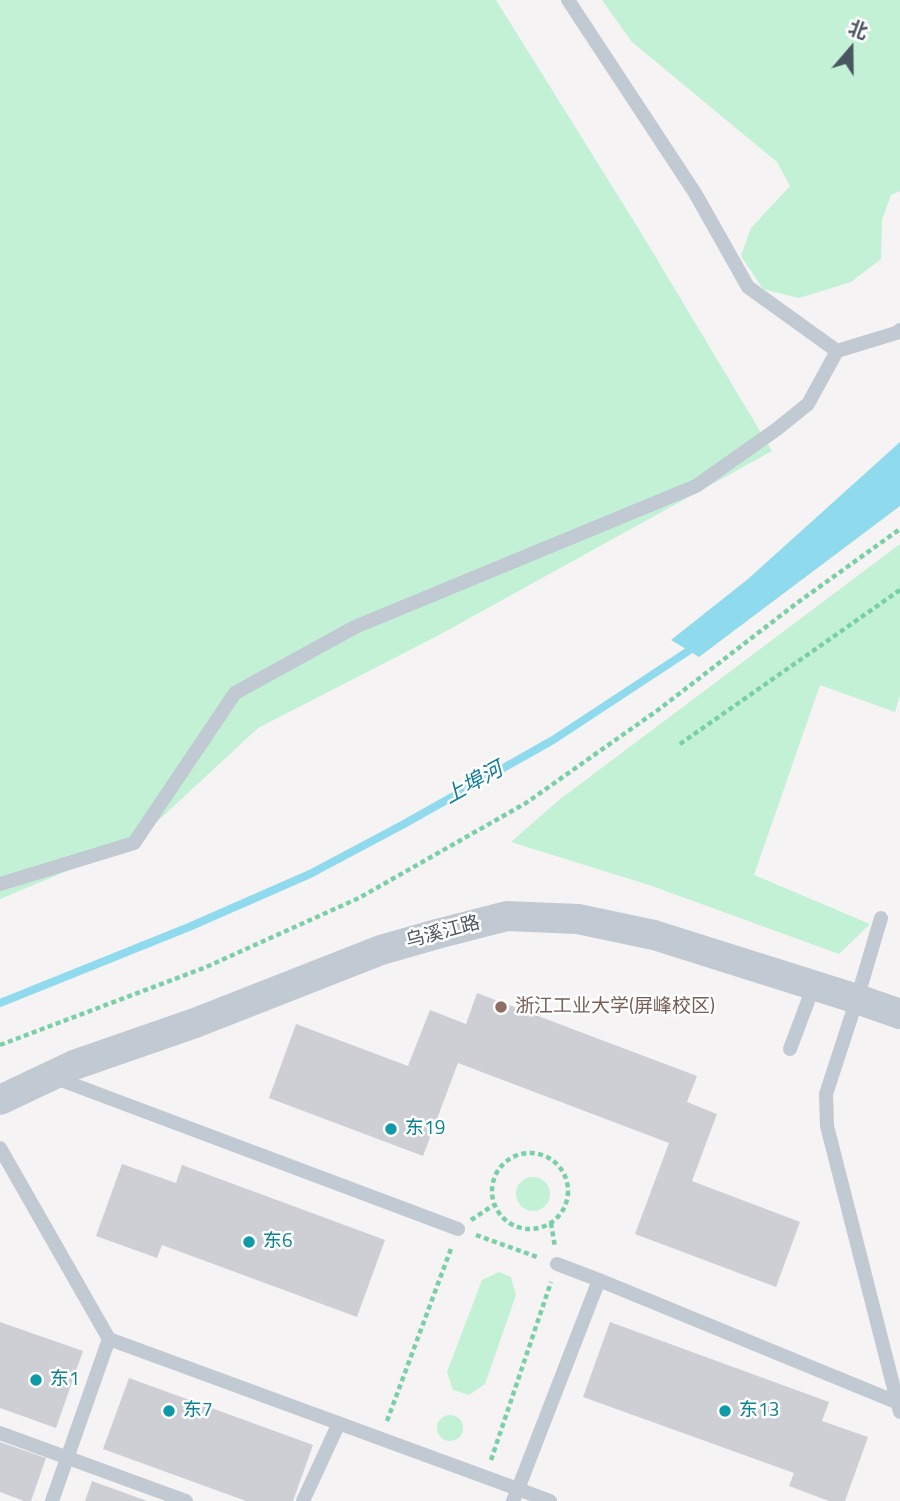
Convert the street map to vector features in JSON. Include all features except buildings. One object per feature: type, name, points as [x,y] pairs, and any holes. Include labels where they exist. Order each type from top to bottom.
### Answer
[{"type":"street","name":"乌溪江路","points":[[0,1100],[74,1065],[195,1023],[381,950],[507,916],[578,919],[654,935],[900,1014]]},
{"type":"lane","points":[[568,0],[695,193],[748,287],[837,351]]},
{"type":"lane","points":[[0,884],[134,843],[235,693],[355,627],[696,486],[808,404],[837,351],[900,330]]},
{"type":"lane","points":[[881,918],[826,1094],[827,1126],[898,1407]]},
{"type":"lane","points":[[790,1049],[814,985]]},
{"type":"lane","points":[[49,1075],[458,1229]]},
{"type":"lane","points":[[0,1148],[109,1339],[485,1477],[516,1495],[550,1501]]},
{"type":"lane","points":[[557,1264],[898,1407]]},
{"type":"lane","points":[[516,1495],[599,1280]]},
{"type":"lane","points":[[52,1501],[109,1339]]},
{"type":"lane","points":[[303,1501],[339,1423]]},
{"type":"lane","points":[[0,1433],[186,1501]]},
{"type":"path","points":[[0,1045],[204,968],[359,898],[526,803],[658,710],[900,528]]},
{"type":"path","points":[[680,744],[900,590]]},
{"type":"path","points":[[528,1152],[541,1154],[553,1160],[567,1180],[566,1204],[560,1215],[540,1228],[528,1230],[516,1227],[505,1221],[494,1205],[491,1186],[495,1173],[503,1162],[515,1155],[528,1152]]},
{"type":"path","points":[[380,1438],[458,1229],[494,1205]]},
{"type":"path","points":[[458,1229],[557,1264],[485,1477]]},
{"type":"green space","points":[[0,0],[496,0],[640,231],[772,451],[439,635],[258,728],[134,843],[0,899]]},
{"type":"green space","points":[[602,0],[900,0],[900,191],[891,195],[882,220],[881,259],[851,282],[799,298],[763,289],[741,256],[751,228],[790,186],[777,162],[632,42]]},
{"type":"green space","points":[[900,544],[900,695],[895,712],[820,685],[754,875],[870,924],[839,954],[652,886],[511,842],[559,800]]},
{"type":"green space","points":[[533,1177],[545,1182],[550,1194],[545,1206],[533,1211],[521,1206],[516,1194],[521,1182]]},
{"type":"green space","points":[[499,1272],[511,1277],[516,1295],[485,1384],[469,1395],[453,1390],[447,1372],[482,1280]]},
{"type":"green space","points":[[450,1415],[459,1419],[463,1428],[459,1437],[450,1441],[441,1437],[437,1428],[441,1419]]},
{"type":"water","points":[[900,442],[900,506],[699,657],[671,640],[748,579]]},
{"type":"waterway","name":"上埠河","points":[[0,1003],[189,927],[310,874],[553,740],[696,646]]},
{"type":"place","name":"浙江工业大学(屏峰校区)","points":[[501,1007]]},
{"type":"place","name":"东19","points":[[391,1129]]},
{"type":"place","name":"东6","points":[[249,1242]]},
{"type":"place","name":"东1","points":[[36,1380]]},
{"type":"place","name":"东7","points":[[169,1411]]},
{"type":"place","name":"东13","points":[[725,1411]]}]
